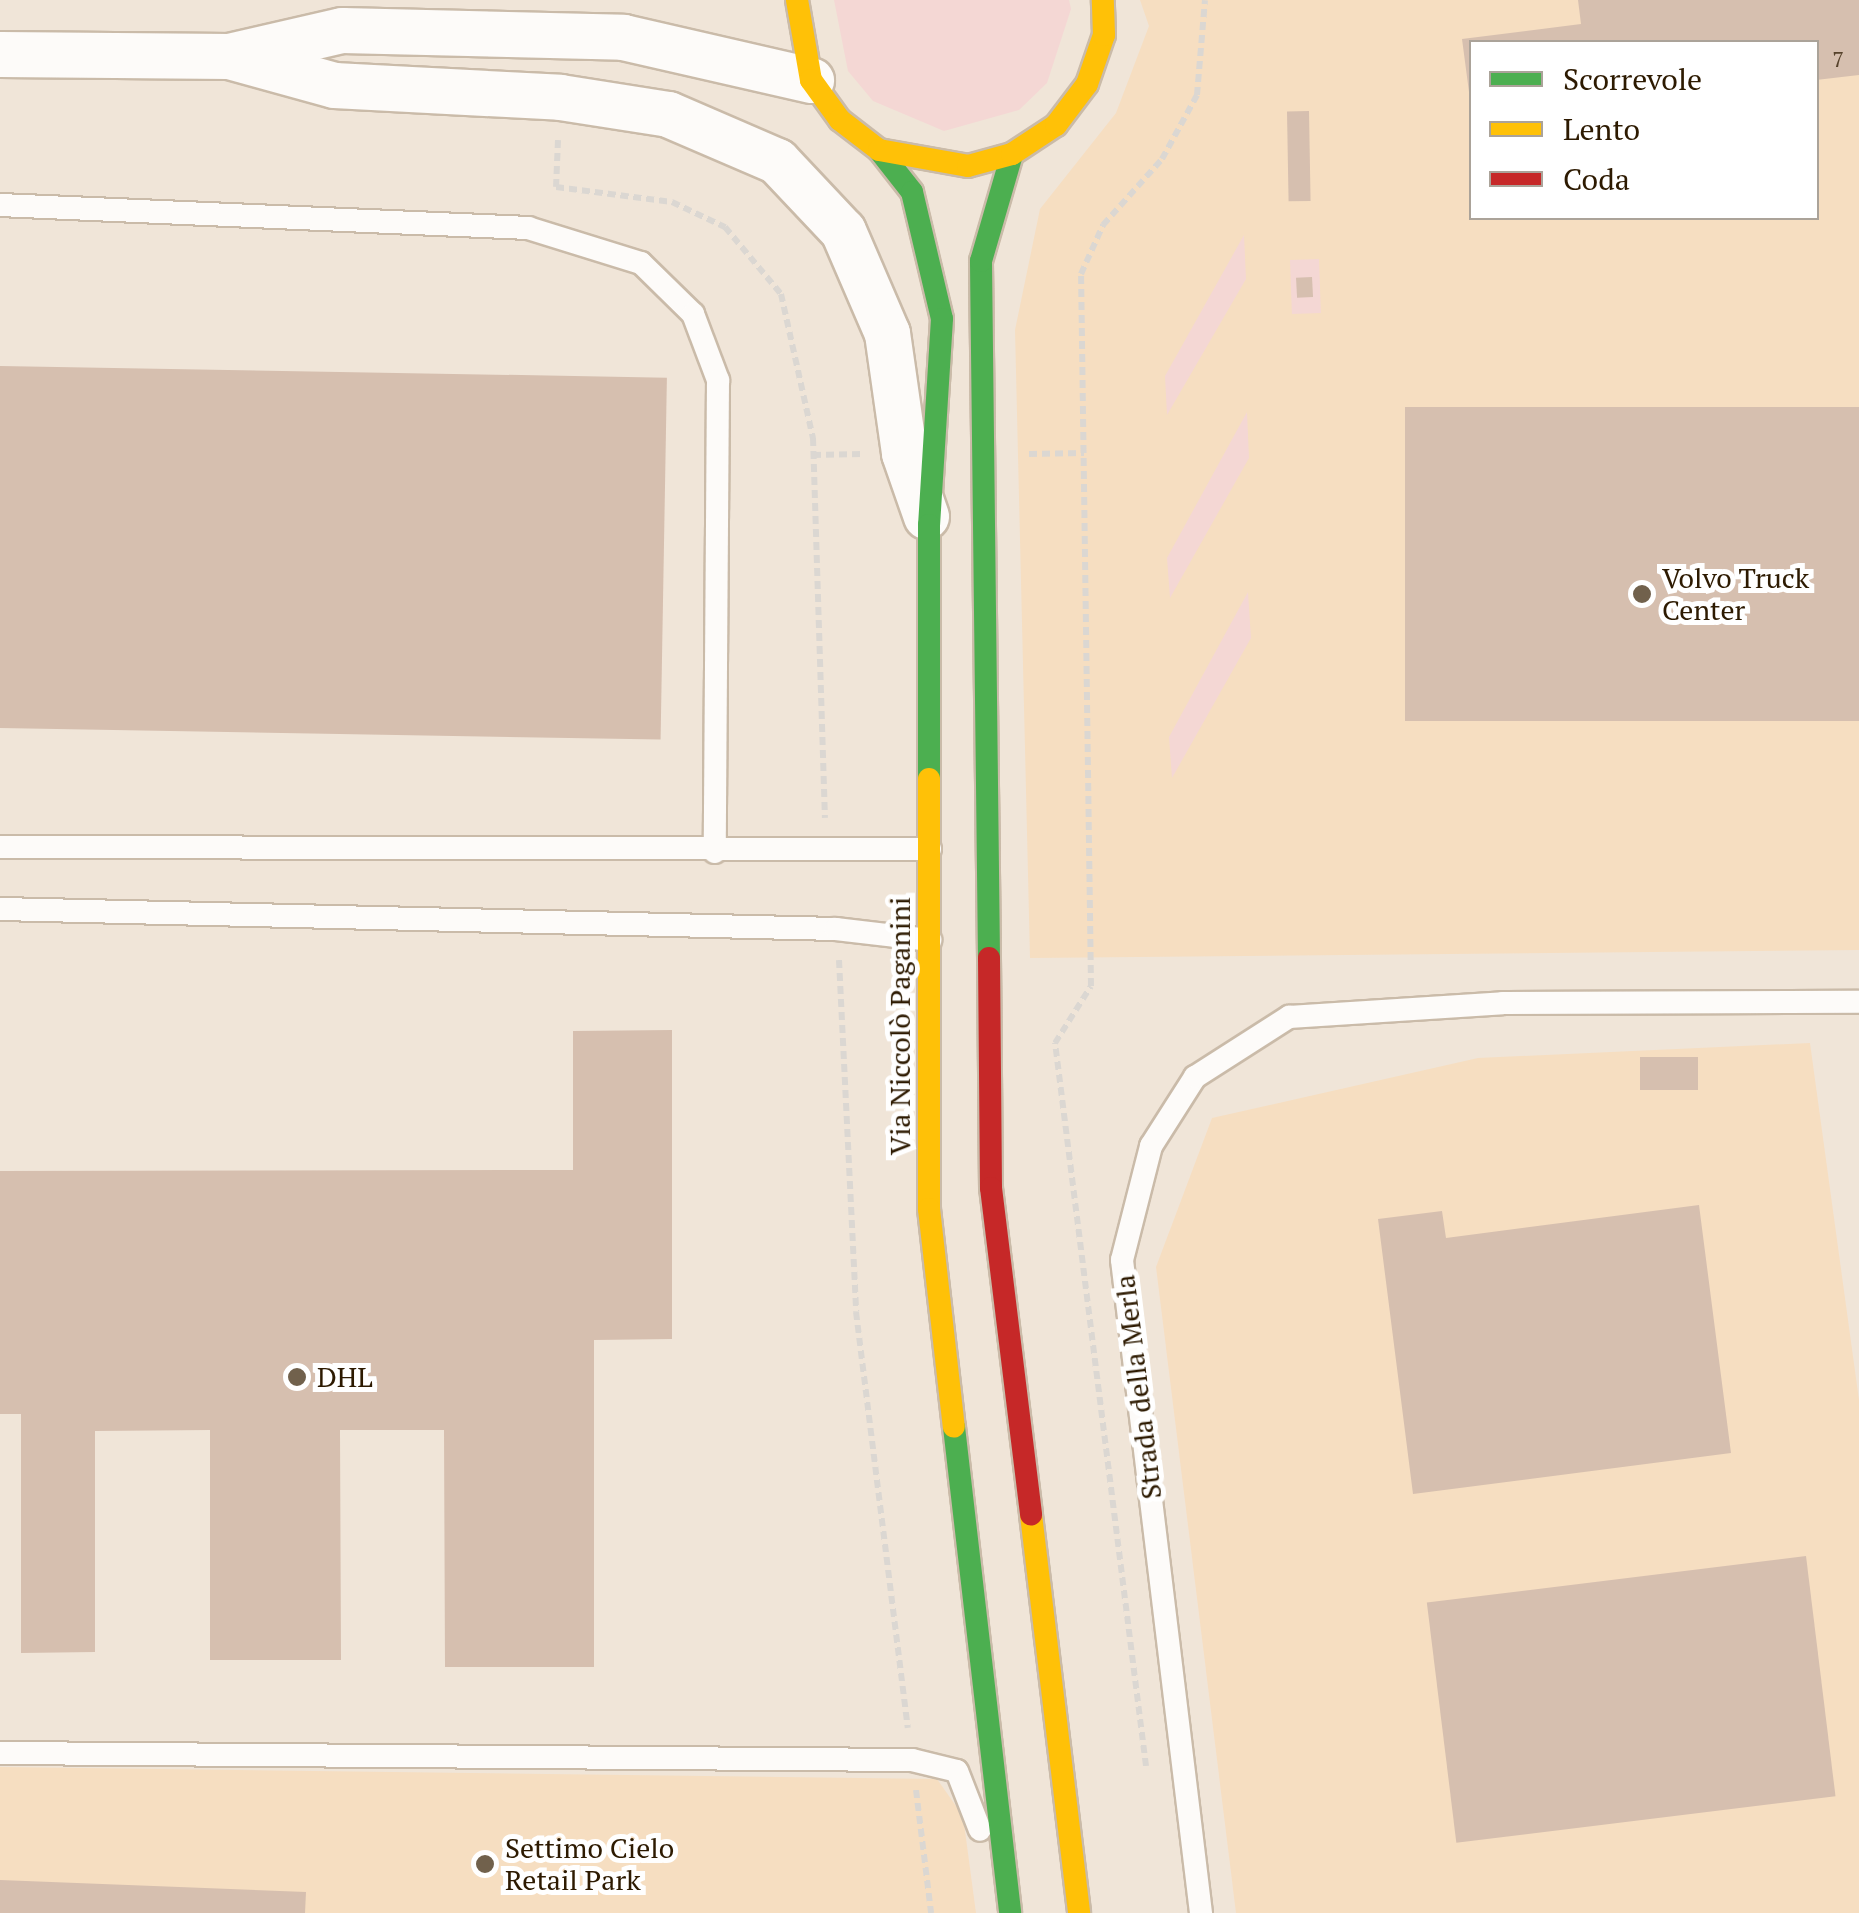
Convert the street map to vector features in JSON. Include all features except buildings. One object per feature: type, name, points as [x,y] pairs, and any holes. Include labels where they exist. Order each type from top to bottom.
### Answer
[{"type":"street","points":[[797,0],[811,80],[840,120],[880,150],[968,166],[1012,154],[1056,126],[1087,84],[1104,35],[1103,0]]},
{"type":"street","points":[[0,54],[229,56],[342,30],[623,37],[811,80]]},
{"type":"street","points":[[229,56],[334,85],[560,97],[668,114],[776,161],[843,231],[887,333],[904,454],[929,525]]},
{"type":"street","name":"Via Niccolò Paganini","points":[[880,150],[923,222],[942,319],[929,525],[928,1210],[1010,1908]]},
{"type":"street","points":[[1012,154],[981,261],[991,1188],[1080,1913]]},
{"type":"lane","points":[[0,206],[528,228],[641,262],[692,314],[718,380],[715,852]]},
{"type":"lane","points":[[0,847],[715,852],[930,849]]},
{"type":"lane","points":[[0,909],[836,929],[930,940]]},
{"type":"lane","name":"Strada della Merla","points":[[1202,1913],[1122,1260],[1150,1146],[1195,1077],[1289,1017],[1503,1003],[1859,1002]]},
{"type":"lane","points":[[0,1753],[912,1760],[957,1771],[1010,1908]]},
{"type":"path","points":[[1148,1782],[1055,1043],[1091,986],[1080,274],[1103,225],[1162,159],[1197,95],[1205,0]]},
{"type":"shaded area","points":[[834,0],[1069,0],[1071,9],[1047,83],[1019,110],[944,131],[873,101],[848,71]]},
{"type":"shaded area","points":[[1140,0],[1859,0],[1859,950],[1030,958],[1015,330],[1040,209],[1116,113],[1149,26]]},
{"type":"shaded area","points":[[1244,235],[1246,279],[1167,415],[1165,376]]},
{"type":"shaded area","points":[[1319,259],[1321,313],[1292,314],[1290,260]]},
{"type":"shaded area","points":[[1247,412],[1249,458],[1170,598],[1167,558]]},
{"type":"shaded area","points":[[1248,592],[1251,638],[1172,778],[1169,737]]},
{"type":"shaded area","points":[[1810,1043],[1859,1400],[1859,1913],[1236,1913],[1156,1267],[1212,1118],[1478,1058]]},
{"type":"shaded area","name":"Settimo Cielo Retail Park","points":[[0,1767],[937,1779],[963,1816],[976,1913],[0,1913]]},
{"type":"traffic: fast","points":[[879,150],[912,192],[942,319],[929,525],[929,779]]},
{"type":"traffic: fast","points":[[989,958],[981,261],[1012,154]]},
{"type":"traffic: fast","points":[[954,1427],[1010,1913]]},
{"type":"traffic: slow","points":[[797,0],[811,80],[840,120],[879,150],[968,166],[1012,154],[1056,125],[1087,84],[1104,35],[1103,0]]},
{"type":"traffic: slow","points":[[929,779],[929,1209],[954,1427]]},
{"type":"traffic: slow","points":[[1031,1515],[1079,1913]]},
{"type":"traffic: jam","points":[[989,958],[991,1188],[1031,1515]]},
{"type":"place","name":"Volvo Truck Center","points":[[1642,594]]},
{"type":"place","name":"DHL","points":[[297,1377]]},
{"type":"place","name":"Settimo Cielo Retail Park","points":[[485,1864]]}]
